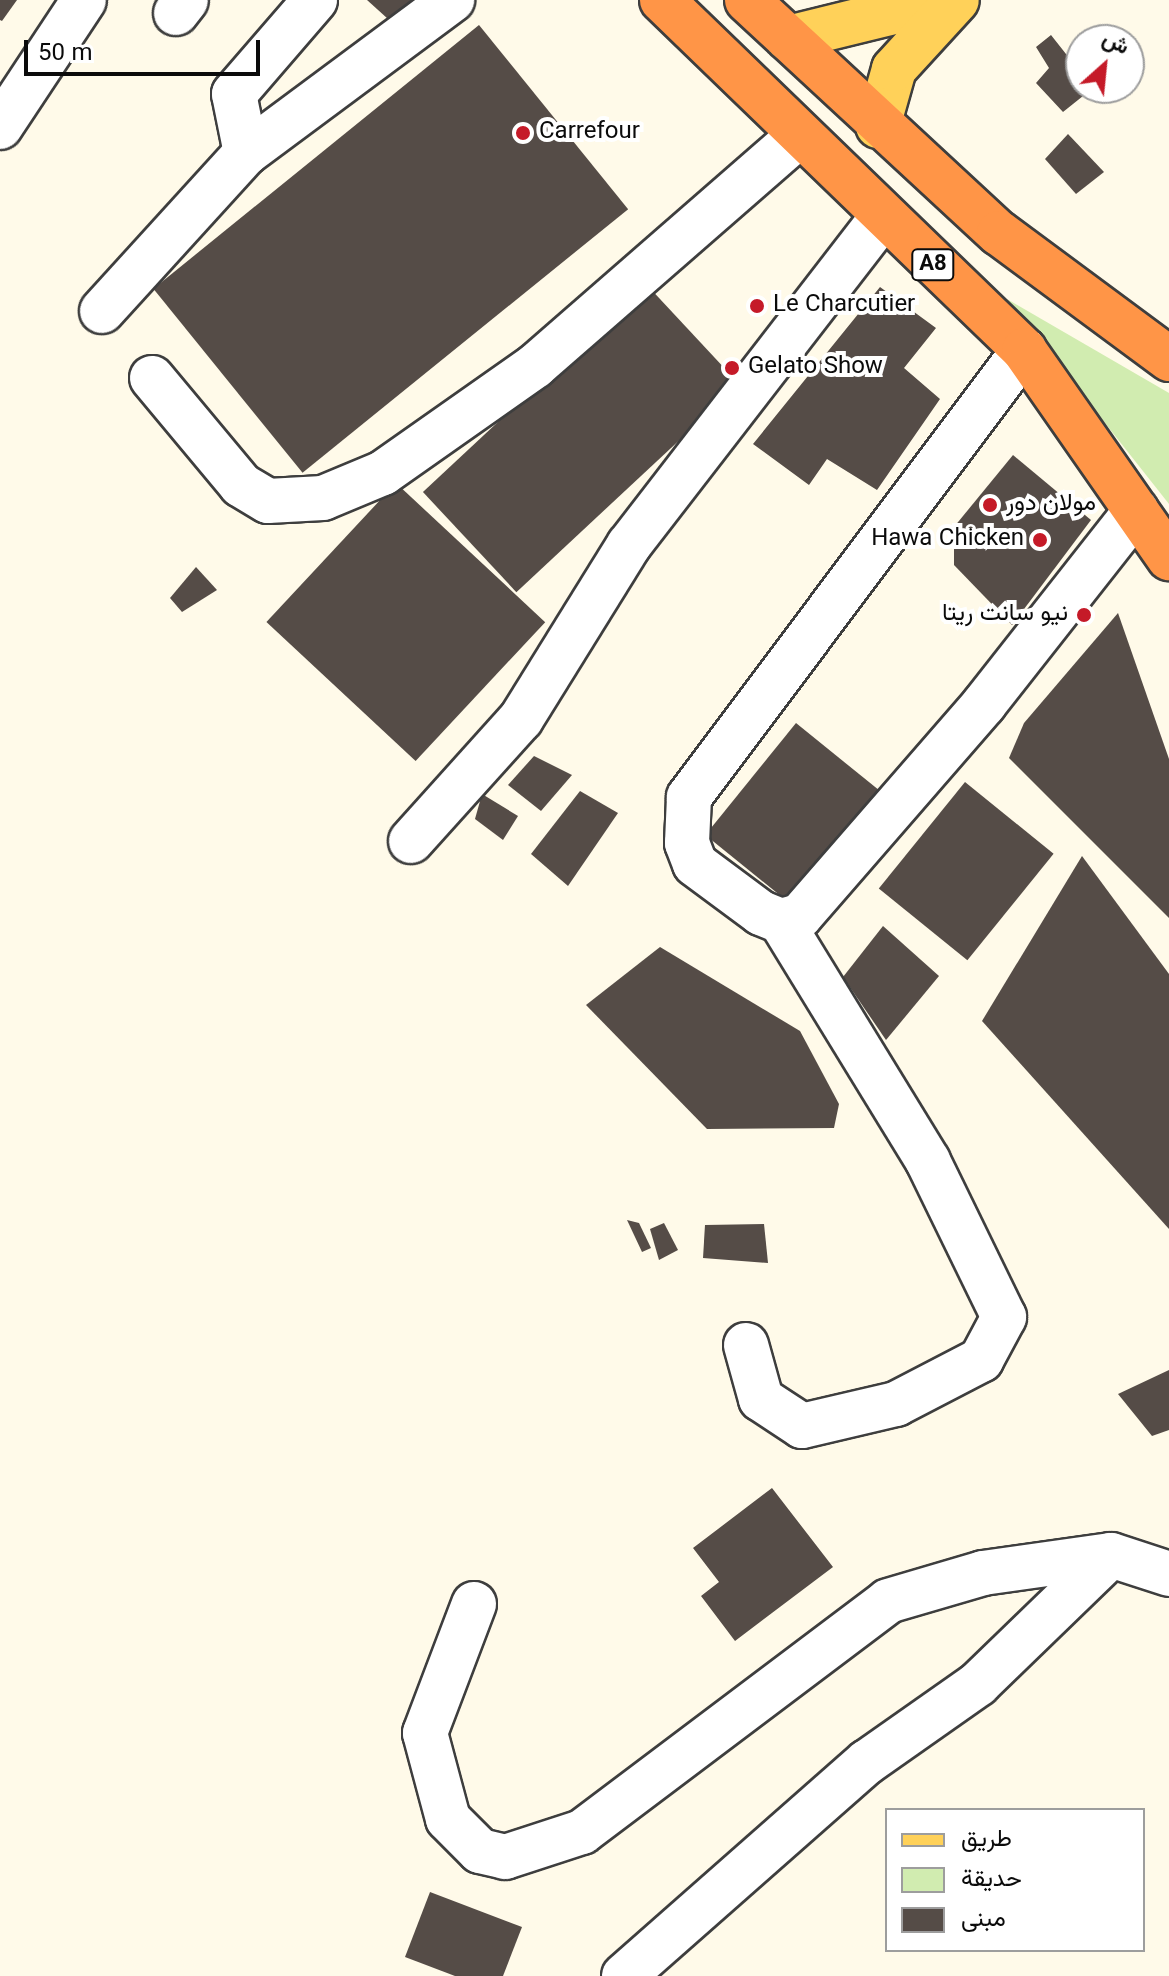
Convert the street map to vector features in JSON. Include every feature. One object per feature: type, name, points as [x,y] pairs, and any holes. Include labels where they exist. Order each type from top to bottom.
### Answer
[{"type":"highway","name":"A8","points":[[662,0],[882,218],[1024,350],[1158,548]]},
{"type":"highway","points":[[747,0],[878,126],[999,233],[1169,359]]},
{"type":"main road","points":[[788,38],[943,0]]},
{"type":"main road","points":[[878,126],[894,69],[957,0]]},
{"type":"street","points":[[0,127],[84,0]]},
{"type":"street","points":[[246,153],[234,94],[315,0]]},
{"type":"street","points":[[102,311],[246,153],[452,0]]},
{"type":"street","points":[[152,378],[241,485],[268,501],[323,498],[383,473],[535,366],[799,136]]},
{"type":"street","points":[[411,841],[521,719],[629,545],[882,218]]},
{"type":"street","points":[[746,1345],[761,1399],[802,1426],[896,1404],[981,1360],[1004,1317],[928,1161],[781,921],[695,864],[687,843],[689,797],[1024,350]]},
{"type":"street","points":[[781,921],[813,904],[1158,548]]},
{"type":"street","points":[[624,1976],[867,1762],[978,1684],[1111,1555]]},
{"type":"street","points":[[474,1604],[425,1733],[448,1819],[480,1851],[505,1857],[582,1832],[888,1601],[983,1573],[1111,1555],[1169,1574]]},
{"type":"green space","points":[[1007,299],[1169,393],[1169,504]]},
{"type":"building","points":[[0,0],[17,0],[2,21],[0,20]]},
{"type":"building","points":[[367,0],[423,0],[398,28]]},
{"type":"building","points":[[479,25],[628,209],[303,473],[153,289]]},
{"type":"building","points":[[1051,35],[1065,53],[1065,104],[1073,104],[1063,112],[1036,83],[1049,68],[1036,47]]},
{"type":"building","points":[[1068,134],[1104,172],[1076,194],[1045,159]]},
{"type":"building","points":[[646,284],[739,384],[516,592],[423,492]]},
{"type":"building","points":[[880,287],[936,328],[904,368],[940,399],[877,490],[827,459],[809,485],[753,444]]},
{"type":"building","points":[[1013,455],[1091,520],[1012,625],[954,565],[954,527]]},
{"type":"building","points":[[396,483],[545,622],[416,761],[266,622]]},
{"type":"building","points":[[196,567],[217,590],[182,612],[170,598]]},
{"type":"building","points":[[1118,613],[1169,759],[1169,918],[1009,758],[1024,723]]},
{"type":"building","points":[[796,723],[881,792],[790,904],[705,835]]},
{"type":"building","points":[[534,756],[572,775],[541,811],[508,785]]},
{"type":"building","points":[[965,782],[1054,854],[967,960],[879,888]]},
{"type":"building","points":[[580,791],[618,813],[568,886],[531,854]]},
{"type":"building","points":[[482,794],[518,816],[503,840],[475,819]]},
{"type":"building","points":[[1082,856],[1169,974],[1169,1229],[982,1021]]},
{"type":"building","points":[[883,926],[939,976],[886,1040],[843,977]]},
{"type":"building","points":[[660,947],[800,1031],[839,1104],[834,1128],[707,1129],[586,1005]]},
{"type":"building","points":[[627,1220],[639,1223],[651,1248],[642,1252]]},
{"type":"building","points":[[664,1223],[678,1250],[659,1260],[650,1229]]},
{"type":"building","points":[[764,1224],[768,1263],[703,1258],[705,1225]]},
{"type":"building","points":[[1169,1370],[1169,1430],[1152,1436],[1118,1394]]},
{"type":"building","points":[[772,1488],[833,1567],[735,1641],[701,1596],[719,1582],[693,1548]]},
{"type":"building","points":[[430,1892],[522,1927],[503,1976],[455,1976],[405,1957]]},
{"type":"place","name":"Carrefour","points":[[523,133]]},
{"type":"place","name":"Le Charcutier","points":[[757,306]]},
{"type":"place","name":"Gelato Show","points":[[732,368]]},
{"type":"place","name":"مولان دور","points":[[990,505]]},
{"type":"place","name":"Hawa Chicken","points":[[1040,540]]},
{"type":"place","name":"نيو سانت ريتا","points":[[1084,615]]}]
